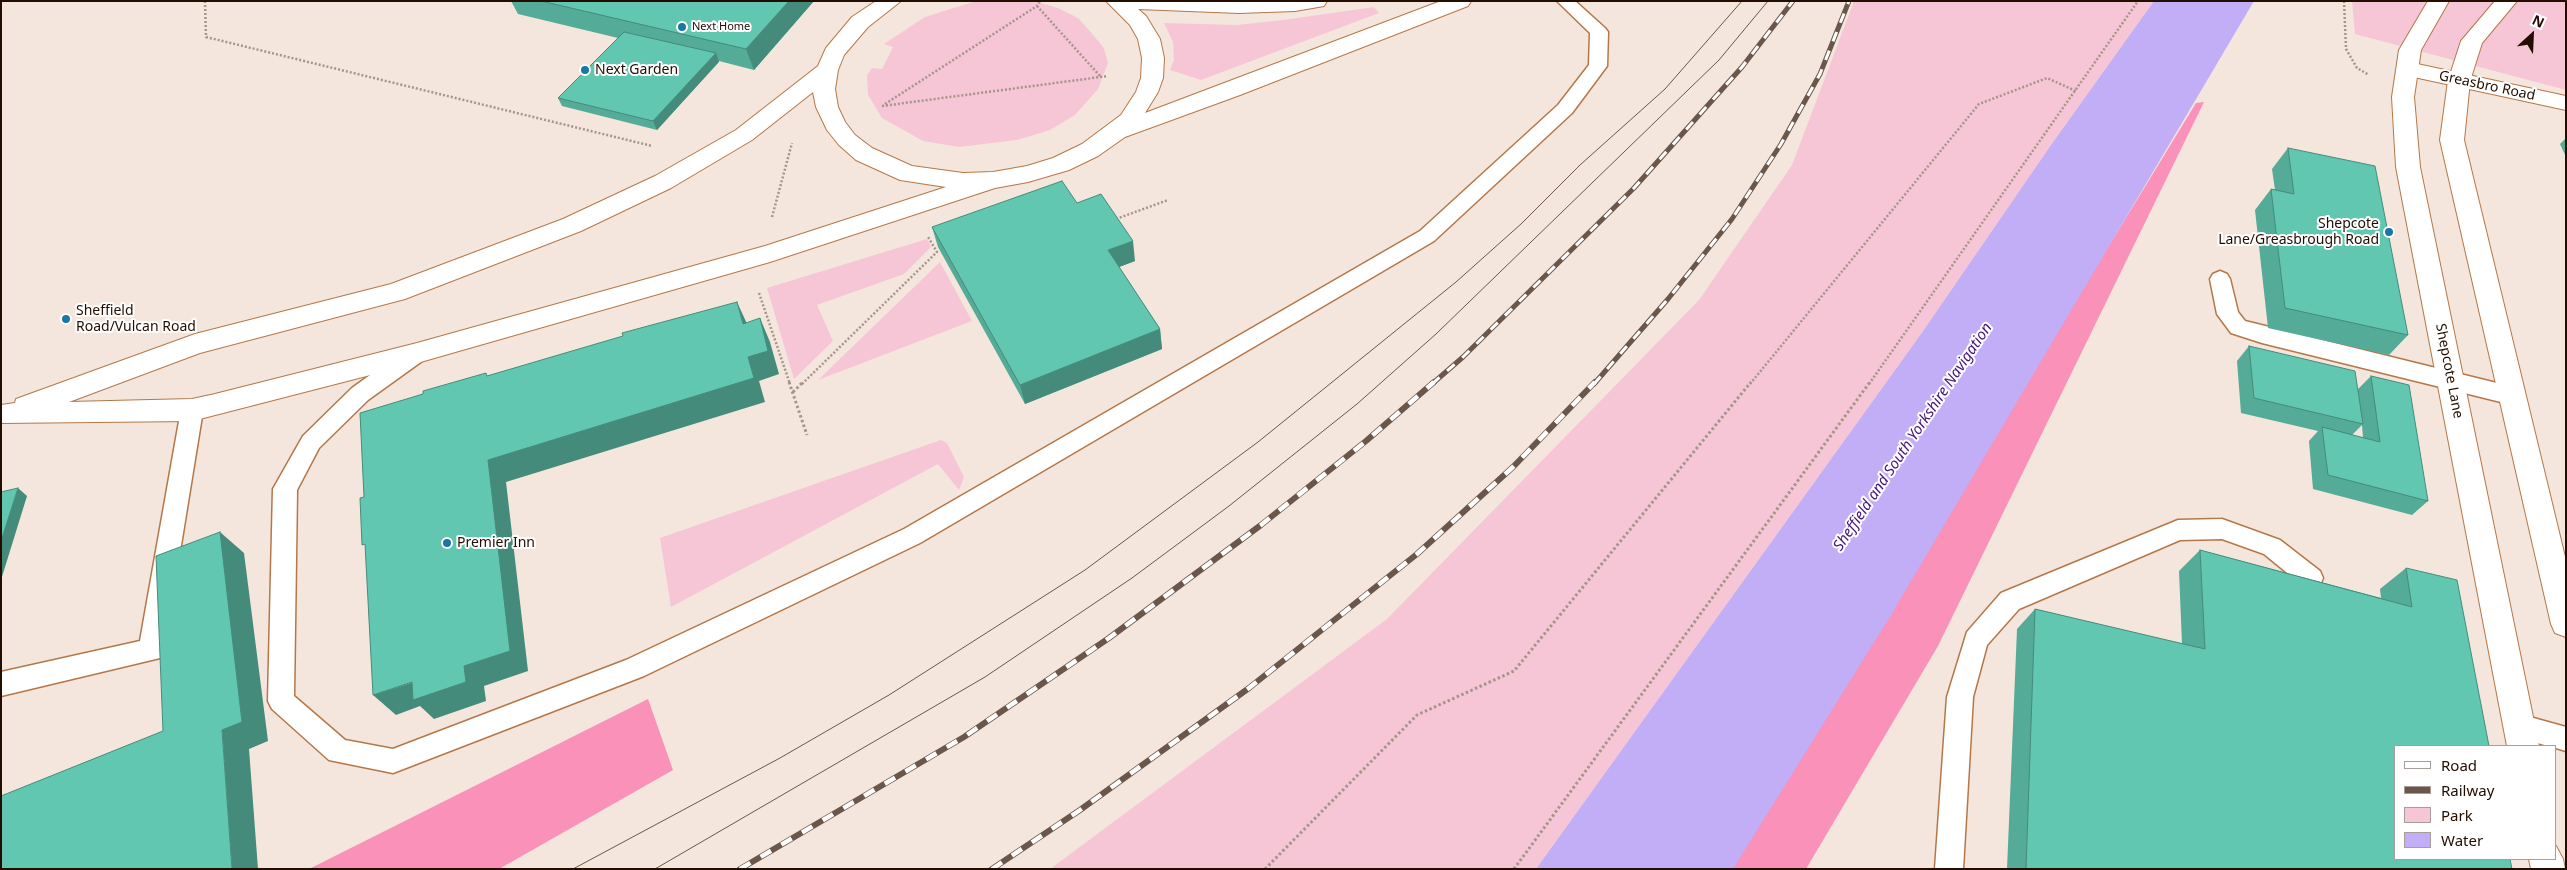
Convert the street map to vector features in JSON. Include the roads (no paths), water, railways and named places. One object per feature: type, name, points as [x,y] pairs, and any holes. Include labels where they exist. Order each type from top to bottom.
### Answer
[{"type":"main road","points":[[891,1],[860,22],[845,37],[834,53],[827,70],[824,89],[831,116],[847,140],[864,154],[908,174],[964,181],[993,180],[1028,174],[1061,164],[1090,150],[1115,133],[1129,120],[1147,92],[1152,78],[1153,58],[1149,39],[1138,21],[1116,2]]},
{"type":"main road","points":[[1116,2],[1239,7],[1294,5],[1317,1]]},
{"type":"main road","points":[[1115,133],[1251,84],[1461,1]]},
{"type":"main road","name":"Shepcote Lane","points":[[2439,1],[2410,50],[2403,97],[2408,166],[2521,736]]},
{"type":"main road","points":[[2507,1],[2472,40],[2459,81],[2452,140],[2566,624]]},
{"type":"main road","name":"Greasbro Road","points":[[2408,69],[2566,103]]},
{"type":"main road","points":[[4,414],[195,344],[396,292],[490,258],[625,201],[709,155],[764,121],[827,70]]},
{"type":"main road","points":[[4,414],[192,410],[417,353],[770,253],[993,180]]},
{"type":"lane","points":[[417,353],[360,394],[310,442],[285,489],[281,701],[338,751],[393,761],[635,668],[912,536],[1427,236],[1565,109],[1598,66],[1599,32],[1565,1]]},
{"type":"lane","points":[[2220,279],[2228,314],[2238,327],[2262,336],[2513,396]]},
{"type":"lane","points":[[1,684],[151,650],[192,410]]},
{"type":"lane","points":[[1949,869],[1960,697],[1976,640],[2010,601],[2178,530],[2222,529],[2272,547],[2311,578]]},
{"type":"lane","points":[[2521,736],[2566,739]]},
{"type":"water","name":"Sheffield and South Yorkshire Navigation","points":[[2154,1],[2254,1],[1891,615],[1733,869],[1536,869],[1921,334],[2051,145]]},
{"type":"tram line","points":[[573,869],[780,758],[889,695],[1085,570],[1258,442],[1456,282],[1521,224],[1580,165],[1665,89],[1742,1]]},
{"type":"tram line","points":[[655,869],[985,677],[1132,578],[1229,506],[1357,404],[1436,334],[1719,60],[1768,1]]},
{"type":"railway","points":[[1432,384],[1463,357],[1634,188],[1742,67],[1793,1]]},
{"type":"railway","points":[[1594,384],[1668,299],[1732,219],[1781,144],[1820,74],[1849,1]]},
{"type":"railway","points":[[740,869],[964,737],[1109,638],[1261,525],[1366,441],[1434,382]]},
{"type":"railway","points":[[992,869],[1080,810],[1249,688],[1417,554],[1513,467],[1595,382]]},
{"type":"place","name":"Next Home","points":[[682,27]]},
{"type":"place","name":"Next Garden","points":[[585,70]]},
{"type":"place","name":"Shepcote Lane/Greasbrough Road","points":[[2389,232]]},
{"type":"place","name":"Sheffield Road/Vulcan Road","points":[[66,319]]},
{"type":"place","name":"Premier Inn","points":[[447,543]]}]
